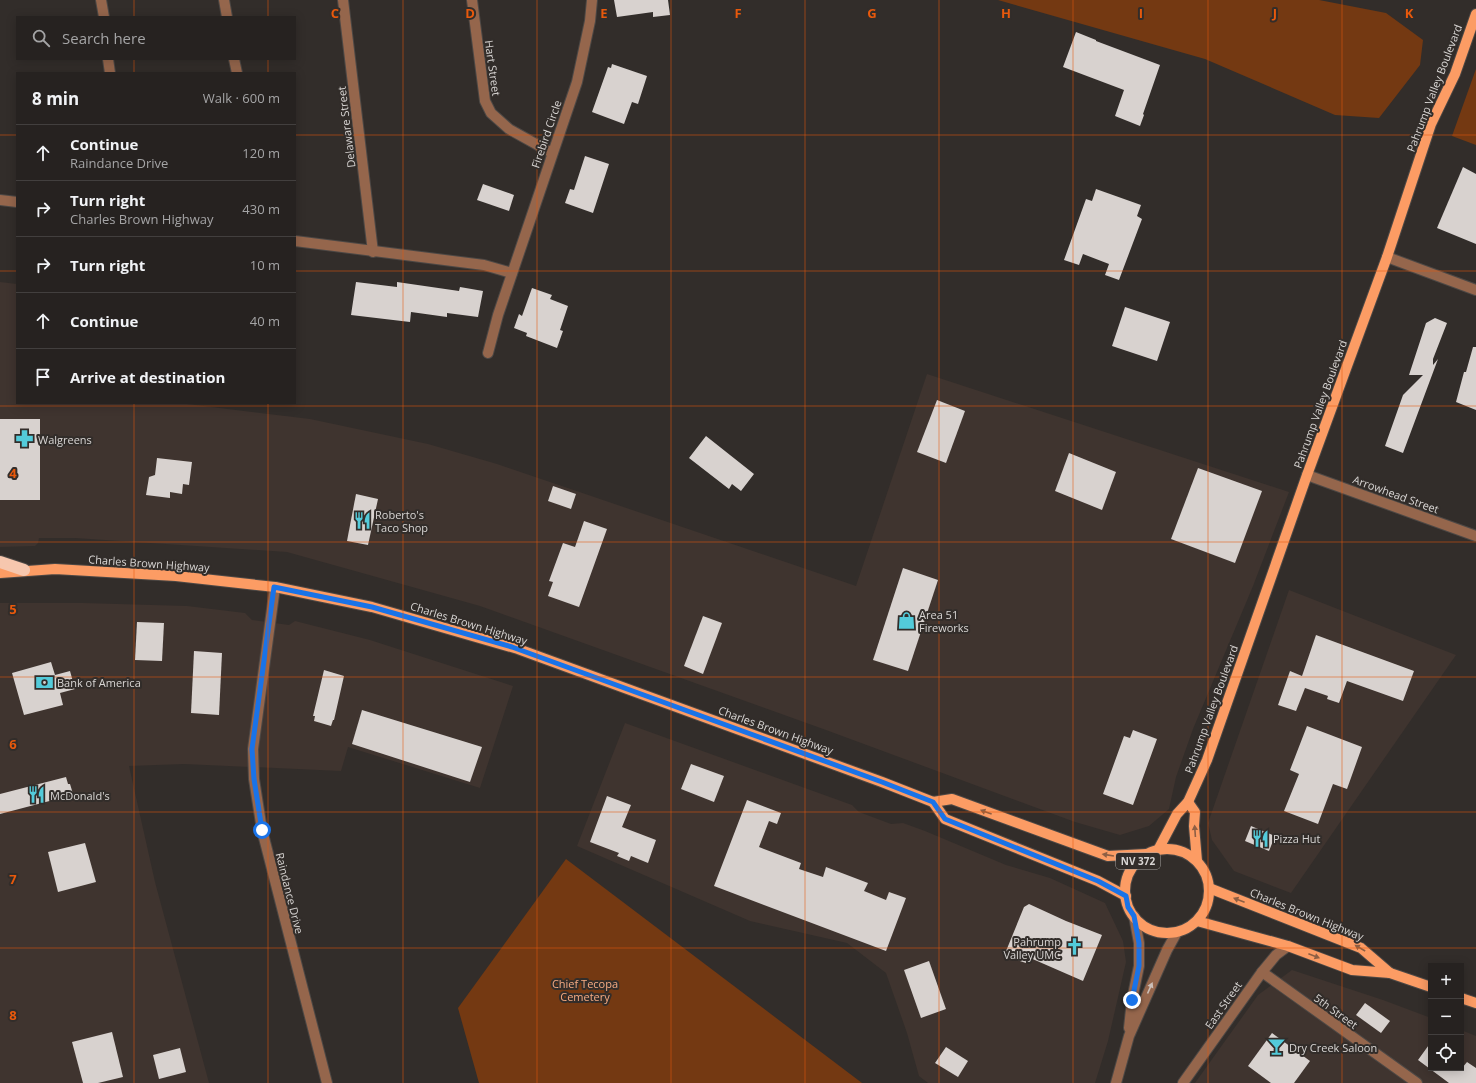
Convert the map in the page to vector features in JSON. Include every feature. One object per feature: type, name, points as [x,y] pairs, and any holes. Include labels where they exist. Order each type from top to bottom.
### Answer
[{"type":"highway","points":[[0,562],[24,570]]},
{"type":"main road","name":"Pahrump Valley Boulevard","points":[[1158,850],[1177,814],[1188,802],[1207,760],[1307,475],[1387,257],[1431,124],[1455,74],[1476,14]]},
{"type":"main road","name":"Charles Brown Highway","points":[[0,572],[55,569],[129,572],[176,576],[274,587],[372,607],[512,647],[875,779],[933,802],[952,799],[1108,856],[1147,854]]},
{"type":"main road","points":[[933,802],[945,819],[1098,881],[1126,896]]},
{"type":"main road","points":[[1188,802],[1195,812],[1194,826],[1197,862]]},
{"type":"main road","name":"NV 372","points":[[1172,849],[1186,853],[1203,869],[1207,878],[1209,888],[1208,900],[1204,912],[1187,928],[1177,932],[1165,933],[1153,930],[1142,924],[1128,907],[1126,884],[1130,872],[1137,862],[1147,854],[1158,850],[1172,849]]},
{"type":"main road","name":"Charles Brown Highway","points":[[1209,888],[1361,948],[1390,973]]},
{"type":"main road","name":"Charles Brown Highway","points":[[1196,921],[1288,946],[1352,970],[1390,973],[1428,986]]},
{"type":"main road","points":[[1464,999],[1476,1003]]},
{"type":"street","points":[[102,0],[104,16]]},
{"type":"street","points":[[224,0],[227,16]]},
{"type":"street","name":"Delaware Street","points":[[343,0],[373,252]]},
{"type":"street","name":"Hart Street","points":[[472,0],[486,101],[491,112],[509,129],[552,153]]},
{"type":"street","name":"Firebird Circle","points":[[488,353],[498,315],[577,82],[590,21],[592,0]]},
{"type":"street","points":[[108,60],[110,72]]},
{"type":"street","points":[[234,60],[237,72]]},
{"type":"street","points":[[0,200],[16,202]]},
{"type":"street","points":[[296,241],[484,265],[512,273]]},
{"type":"street","points":[[1387,257],[1476,290]]},
{"type":"street","name":"Arrowhead Street","points":[[1307,475],[1476,536]]},
{"type":"street","name":"Raindance Drive","points":[[274,587],[252,749],[254,779],[262,830],[327,1083]]},
{"type":"street","points":[[1129,1036],[1132,1000],[1139,966],[1139,943],[1134,916]]},
{"type":"street","points":[[1116,1083],[1129,1036],[1167,950],[1177,932]]},
{"type":"street","name":"East Street","points":[[1183,1083],[1262,972],[1276,955],[1288,946]]},
{"type":"street","name":"5th Street","points":[[1262,972],[1417,1083]]},
{"type":"shaded area","points":[[0,282],[16,284],[16,404],[187,404],[310,419],[428,444],[497,464],[856,586],[927,374],[1289,492],[1253,586],[1193,729],[1176,777],[1169,809],[1149,826],[1120,835],[1075,822],[826,730],[480,606],[287,552],[75,538],[39,538],[38,543],[35,546],[0,547]]},
{"type":"shaded area","points":[[1289,590],[1456,655],[1291,893],[1234,871],[1212,840],[1208,823]]},
{"type":"shaded area","points":[[0,603],[83,603],[187,606],[245,613],[252,620],[289,625],[295,621],[370,640],[513,686],[480,788],[348,747],[341,771],[184,764],[129,766],[155,882],[209,1083],[0,1083]]},
{"type":"shaded area","points":[[625,723],[852,805],[859,812],[891,824],[903,823],[925,831],[1006,865],[1050,878],[1105,903],[1123,941],[1126,962],[1108,1041],[1095,1083],[928,1083],[919,1076],[907,1033],[886,973],[847,943],[750,921],[577,846]]},
{"type":"shaded area","points":[[1292,970],[1383,1000],[1428,1017],[1428,1071],[1464,1071],[1464,1031],[1476,1036],[1476,1083],[1195,1083],[1258,995]]},
{"type":"green space","points":[[998,0],[1319,0],[1386,13],[1423,40],[1420,65],[1379,118],[1335,115],[1205,59]]},
{"type":"green space","points":[[1476,69],[1476,145],[1452,136]]},
{"type":"green space","name":"Chief Tecopa Cemetery","points":[[566,859],[862,1083],[479,1083],[458,1008]]},
{"type":"building","points":[[614,0],[668,0],[670,15],[653,17],[653,12],[617,17]]},
{"type":"building","points":[[1076,32],[1160,65],[1140,126],[1115,116],[1124,90],[1063,67]]},
{"type":"building","points":[[612,64],[647,76],[638,104],[632,102],[624,124],[592,112],[608,67],[611,68]]},
{"type":"building","points":[[585,156],[609,164],[593,213],[565,203],[570,189],[574,190]]},
{"type":"building","points":[[1463,167],[1476,174],[1476,244],[1437,228]]},
{"type":"building","points":[[483,184],[514,195],[509,211],[477,200]]},
{"type":"building","points":[[1096,189],[1141,205],[1137,216],[1142,219],[1119,280],[1105,275],[1109,264],[1083,254],[1079,265],[1064,260],[1086,199],[1092,201]]},
{"type":"building","points":[[356,282],[397,287],[397,282],[459,291],[460,287],[483,291],[478,317],[447,313],[447,317],[411,312],[410,322],[351,315]]},
{"type":"building","points":[[532,288],[552,295],[550,299],[568,306],[560,330],[563,331],[557,348],[526,336],[527,333],[514,328],[519,314],[522,316]]},
{"type":"building","points":[[1125,307],[1170,322],[1157,361],[1112,346]]},
{"type":"building","points":[[1435,318],[1447,323],[1433,359],[1433,365],[1438,359],[1403,453],[1385,446],[1403,395],[1423,375],[1409,375],[1426,323]]},
{"type":"building","points":[[1473,347],[1476,347],[1476,410],[1456,402],[1464,372],[1466,372]]},
{"type":"building","points":[[937,400],[965,411],[946,463],[917,452]]},
{"type":"building","name":"Walgreens","points":[[0,419],[40,419],[40,500],[0,500]]},
{"type":"building","points":[[706,436],[754,474],[741,491],[732,484],[729,489],[689,458]]},
{"type":"building","points":[[1069,453],[1116,472],[1102,510],[1055,491]]},
{"type":"building","points":[[157,458],[192,462],[189,485],[183,484],[182,494],[170,492],[170,498],[146,495],[149,477],[155,475]]},
{"type":"building","points":[[1198,468],[1262,491],[1235,563],[1171,539]]},
{"type":"building","points":[[553,486],[576,494],[571,509],[548,501]]},
{"type":"building","name":"Roberto's Taco Shop","points":[[356,494],[378,499],[368,545],[347,541]]},
{"type":"building","points":[[584,521],[607,529],[579,607],[548,596],[553,582],[549,581],[563,543],[575,547]]},
{"type":"building","name":"Area 51 Fireworks","points":[[903,568],[938,580],[908,671],[873,660]]},
{"type":"building","points":[[703,616],[722,623],[703,674],[684,666]]},
{"type":"building","points":[[137,622],[164,623],[162,661],[135,660]]},
{"type":"building","points":[[1316,635],[1414,671],[1403,701],[1347,681],[1339,703],[1327,699],[1328,696],[1305,688],[1296,711],[1278,705],[1290,671],[1302,676]]},
{"type":"building","points":[[194,651],[222,653],[219,715],[191,713]]},
{"type":"building","name":"Bank of America","points":[[51,662],[55,675],[70,671],[75,689],[60,693],[63,705],[24,715],[12,673]]},
{"type":"building","points":[[324,670],[344,676],[334,720],[331,726],[314,721],[315,716],[313,716]]},
{"type":"building","points":[[362,710],[482,747],[470,782],[352,744]]},
{"type":"building","points":[[1307,726],[1362,747],[1347,789],[1333,784],[1318,824],[1284,811],[1299,774],[1290,770]]},
{"type":"building","points":[[1133,730],[1157,739],[1133,805],[1103,794],[1124,736],[1130,738]]},
{"type":"building","points":[[691,764],[724,776],[714,802],[681,789]]},
{"type":"building","name":"McDonald's","points":[[66,777],[74,797],[62,800],[61,798],[0,814],[0,794]]},
{"type":"building","points":[[607,796],[631,805],[622,827],[656,840],[648,863],[631,856],[629,861],[617,856],[619,853],[590,842]]},
{"type":"building","points":[[747,800],[781,813],[777,824],[769,821],[759,847],[801,863],[799,869],[823,877],[826,867],[868,883],[864,891],[886,900],[889,892],[906,898],[886,951],[714,886]]},
{"type":"building","name":"Pizza Hut","points":[[1251,826],[1275,836],[1269,851],[1245,841]]},
{"type":"building","points":[[85,843],[96,882],[58,892],[48,852]]},
{"type":"building","name":"Pahrump Valley UMC","points":[[1029,904],[1102,935],[1083,981],[1028,957],[1026,963],[1004,956],[1024,907]]},
{"type":"building","points":[[929,961],[946,1009],[921,1018],[904,970]]},
{"type":"building","points":[[1365,1003],[1390,1021],[1381,1033],[1356,1015]]},
{"type":"building","points":[[112,1032],[123,1077],[98,1083],[83,1083],[72,1042]]},
{"type":"building","name":"Dry Creek Saloon","points":[[1272,1033],[1310,1061],[1294,1083],[1271,1083],[1248,1066]]},
{"type":"building","points":[[1428,1046],[1428,1067],[1418,1060]]},
{"type":"building","points":[[946,1047],[968,1061],[958,1077],[935,1063]]},
{"type":"building","points":[[180,1048],[186,1072],[159,1079],[153,1055]]},
{"type":"building","points":[[1467,1062],[1476,1068],[1476,1083],[1449,1083],[1433,1071],[1464,1071],[1464,1066]]},
{"type":"place","name":"Walgreens","points":[[25,439]]},
{"type":"place","name":"Roberto's Taco Shop","points":[[362,520]]},
{"type":"place","name":"Area 51 Fireworks","points":[[906,620]]},
{"type":"place","name":"Bank of America","points":[[44,682]]},
{"type":"place","name":"McDonald's","points":[[37,795]]},
{"type":"place","name":"Pizza Hut","points":[[1260,838]]},
{"type":"place","name":"Pahrump Valley UMC","points":[[1074,947]]},
{"type":"place","name":"Dry Creek Saloon","points":[[1276,1047]]},
{"type":"route","points":[[262,830],[254,779],[252,749],[274,587],[372,607],[518,649],[933,802],[945,819],[1098,881],[1126,896],[1128,907],[1134,916],[1139,943],[1139,966],[1132,1000]]}]
